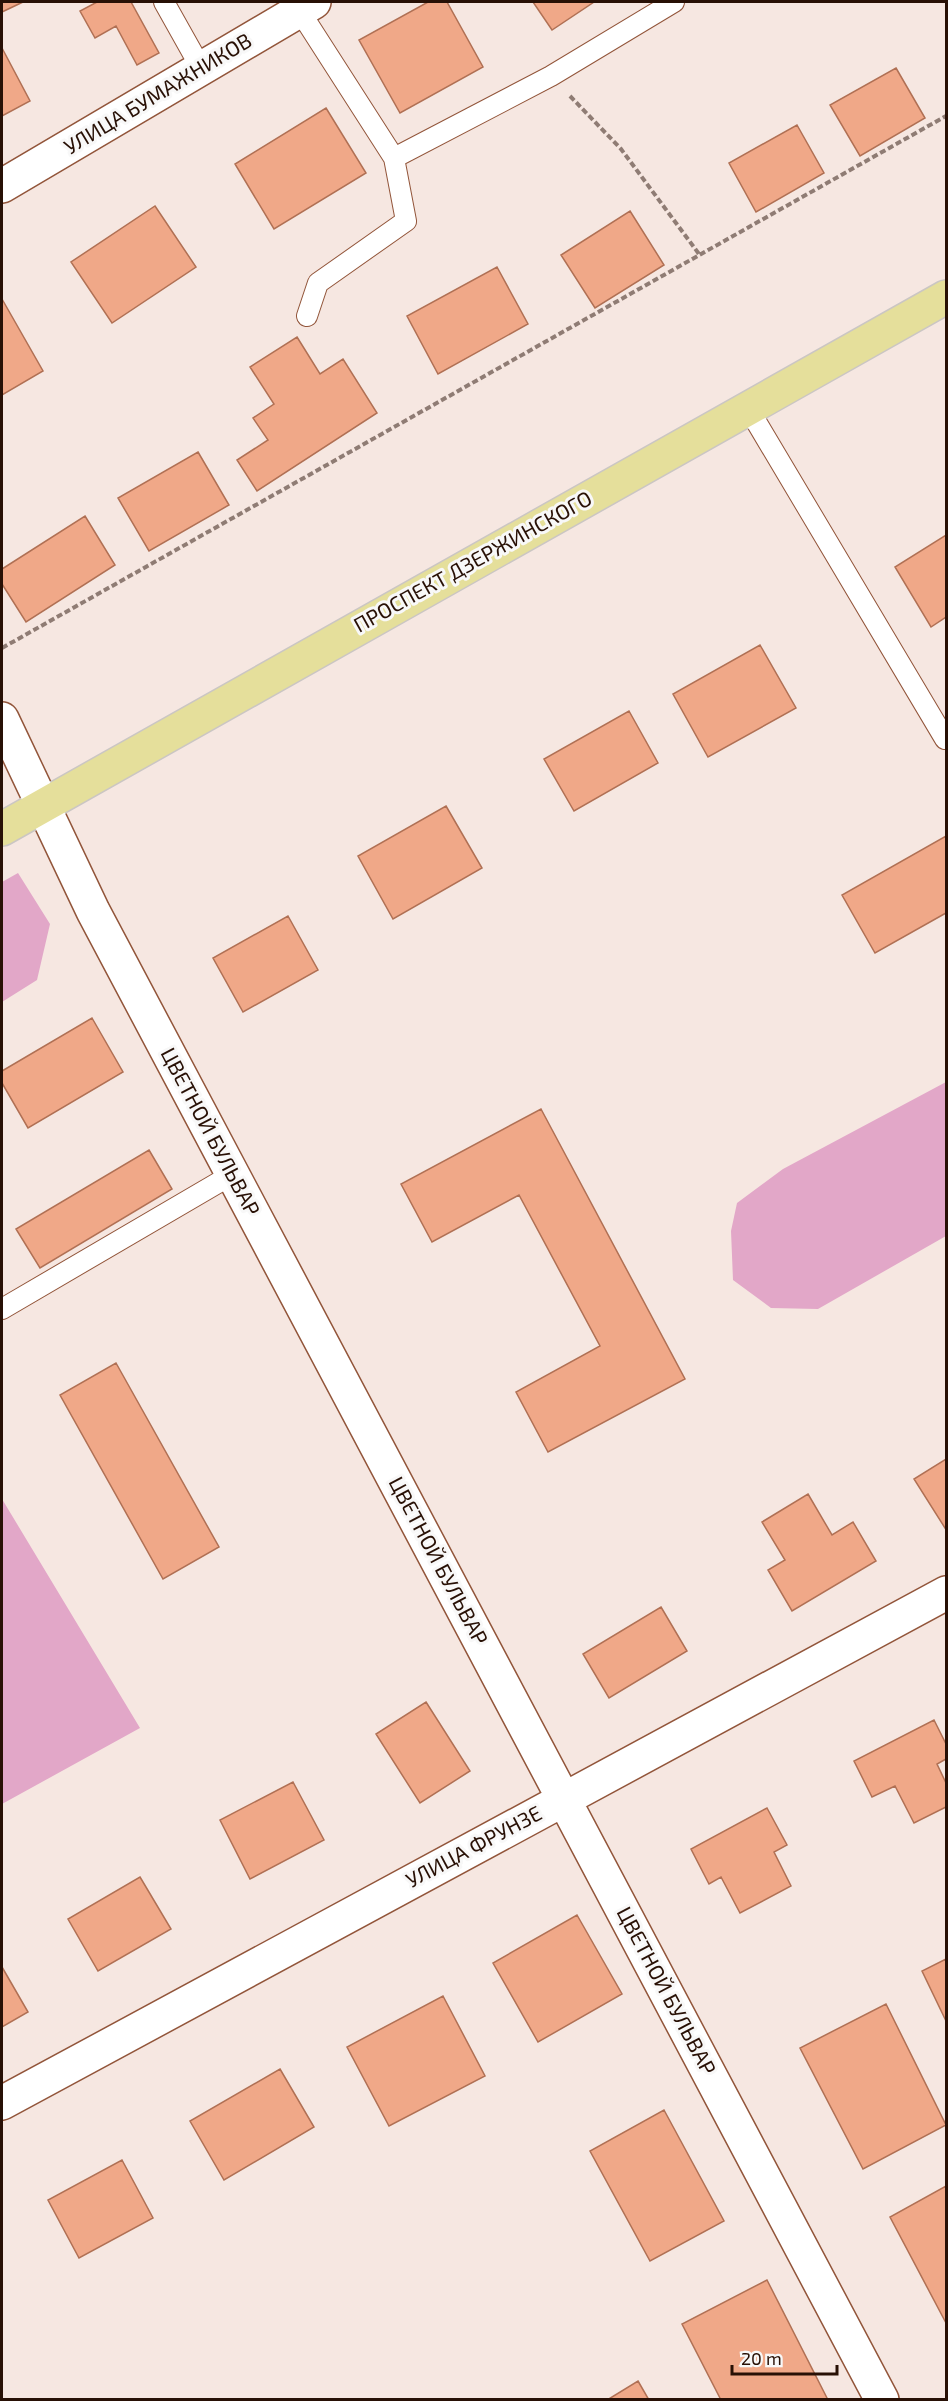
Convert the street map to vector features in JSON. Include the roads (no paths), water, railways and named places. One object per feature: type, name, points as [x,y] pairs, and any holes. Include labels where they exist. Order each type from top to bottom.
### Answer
[{"type":"main road","name":"ПРОСПЕКТ ДЗЕРЖИНСКОГО","points":[[2,829],[946,297]]},
{"type":"street","name":"УЛИЦА БУМАЖНИКОВ","points":[[2,186],[307,6]]},
{"type":"street","name":"ЦВЕТНОЙ БУЛЬВАР","points":[[2,719],[93,911],[882,2400]]},
{"type":"street","name":"УЛИЦА ФРУНЗЕ","points":[[2,2103],[946,1593]]},
{"type":"lane","points":[[164,2],[201,68]]},
{"type":"lane","points":[[394,158],[551,76],[674,2]]},
{"type":"lane","points":[[307,6],[394,158],[406,220],[318,283],[307,316]]},
{"type":"lane","points":[[748,408],[945,739]]},
{"type":"lane","points":[[2,1309],[233,1174]]}]
